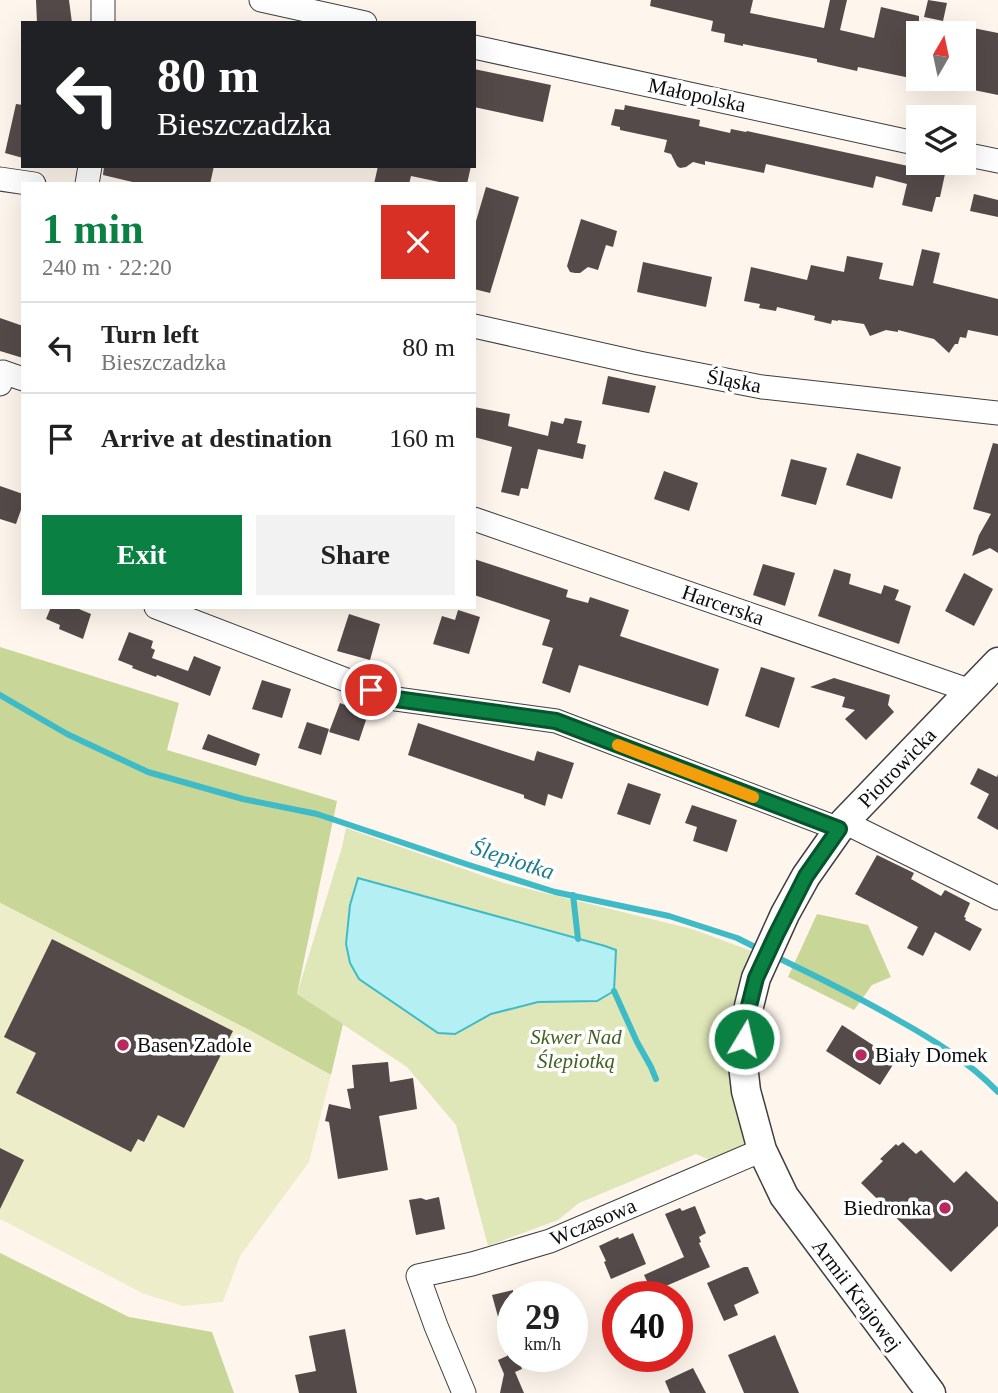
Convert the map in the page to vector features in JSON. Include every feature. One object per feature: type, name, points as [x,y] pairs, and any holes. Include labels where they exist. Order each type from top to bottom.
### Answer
[{"type":"street","points":[[103,0],[103,21]]},
{"type":"street","points":[[261,0],[356,21]]},
{"type":"street","name":"Małopolska","points":[[476,47],[906,141]]},
{"type":"street","points":[[976,156],[998,161]]},
{"type":"street","points":[[0,179],[21,182]]},
{"type":"street","name":"Śląska","points":[[476,326],[762,387],[998,413]]},
{"type":"street","points":[[0,384],[3,372],[21,378]]},
{"type":"street","name":"Harcerska","points":[[476,520],[971,691]]},
{"type":"street","points":[[161,609],[396,699],[556,721],[841,826],[998,898]]},
{"type":"street","name":"Piotrowicka","points":[[784,1196],[762,1150],[746,1091],[743,1065],[745,1028],[756,978],[785,914],[806,876],[841,826],[998,662]]},
{"type":"street","name":"Wczasowa","points":[[464,1393],[418,1276],[472,1264],[551,1241],[762,1150]]},
{"type":"street","name":"Armii Krajowej","points":[[784,1196],[931,1393]]},
{"type":"green space","points":[[0,647],[179,703],[167,750],[337,801],[297,994],[343,1024],[331,1075],[249,1030],[0,903]]},
{"type":"green space","name":"Skwer Nad Ślepiotką","points":[[346,828],[504,883],[692,929],[754,952],[747,1147],[715,1162],[696,1154],[579,1203],[558,1220],[488,1246],[456,1125],[407,1067],[297,994]]},
{"type":"green space","points":[[0,903],[249,1030],[331,1075],[309,1162],[240,1256],[223,1302],[183,1306],[144,1294],[0,1219]]},
{"type":"green space","points":[[817,914],[868,925],[891,977],[872,985],[854,1010],[788,977]]},
{"type":"green space","points":[[0,1253],[129,1317],[212,1332],[234,1393],[0,1393]]},
{"type":"water","points":[[358,878],[616,950],[614,991],[597,1001],[538,1002],[491,1014],[455,1034],[438,1033],[359,979],[350,963],[346,944],[350,905]]},
{"type":"building","points":[[36,0],[69,0],[72,21],[37,21]]},
{"type":"building","points":[[651,0],[753,0],[750,13],[824,28],[830,0],[847,0],[840,30],[874,38],[881,7],[919,16],[919,21],[906,21],[906,77],[858,67],[857,71],[817,62],[817,59],[724,42],[725,34],[711,31],[713,21],[650,6]]},
{"type":"building","points":[[928,0],[947,3],[943,21],[924,17]]},
{"type":"building","points":[[976,29],[998,33],[998,95],[976,90]]},
{"type":"building","points":[[476,69],[551,85],[543,122],[476,107]]},
{"type":"building","points":[[16,104],[21,105],[21,157],[5,153]]},
{"type":"building","points":[[625,105],[700,120],[699,126],[730,133],[731,129],[747,131],[906,166],[906,175],[945,175],[940,197],[936,197],[932,212],[902,205],[907,184],[876,176],[873,188],[766,164],[764,173],[705,161],[705,165],[693,162],[680,168],[671,154],[664,152],[667,140],[620,130],[620,127],[611,125],[615,109],[624,110]]},
{"type":"building","points":[[104,168],[214,168],[210,182],[133,182],[103,175]]},
{"type":"building","points":[[378,168],[471,168],[467,182],[440,182],[411,176],[410,182],[374,182]]},
{"type":"building","points":[[486,187],[519,197],[490,293],[476,290],[476,221]]},
{"type":"building","points":[[974,194],[998,200],[998,217],[970,211]]},
{"type":"building","points":[[581,219],[617,231],[613,247],[606,245],[598,270],[588,267],[575,273],[570,272],[567,266]]},
{"type":"building","points":[[922,249],[940,253],[933,283],[998,299],[998,336],[968,330],[966,338],[960,337],[958,344],[955,344],[949,353],[934,339],[898,330],[886,330],[870,336],[864,324],[832,320],[831,324],[814,320],[815,316],[777,307],[776,311],[759,308],[760,304],[744,301],[751,267],[807,280],[811,265],[844,272],[847,256],[883,263],[879,279],[913,286]]},
{"type":"building","points":[[643,262],[712,277],[706,307],[637,292]]},
{"type":"building","points":[[0,318],[21,325],[21,357],[0,351]]},
{"type":"building","points":[[608,376],[656,386],[649,413],[602,404]]},
{"type":"building","points":[[476,407],[510,414],[508,426],[548,436],[551,421],[563,424],[565,418],[582,421],[577,443],[586,445],[583,459],[538,449],[528,489],[521,488],[519,496],[501,492],[512,447],[476,438]]},
{"type":"building","points":[[993,443],[998,444],[998,553],[990,548],[972,556],[979,535],[991,514],[973,509]]},
{"type":"building","points":[[857,453],[901,467],[892,499],[846,485]]},
{"type":"building","points":[[791,459],[827,468],[816,505],[781,496]]},
{"type":"building","points":[[664,471],[698,483],[689,511],[654,499]]},
{"type":"building","points":[[0,486],[21,493],[21,510],[16,524],[0,519]]},
{"type":"building","points":[[476,560],[568,590],[566,597],[588,603],[590,597],[629,610],[620,636],[719,669],[708,706],[579,665],[570,693],[542,683],[553,648],[542,645],[550,620],[476,596]]},
{"type":"building","points":[[763,564],[795,573],[785,606],[753,595]]},
{"type":"building","points":[[834,569],[851,574],[849,584],[881,594],[884,585],[899,590],[895,600],[911,606],[899,644],[818,616]]},
{"type":"building","points":[[964,573],[993,589],[974,626],[945,611]]},
{"type":"building","points":[[50,609],[79,609],[91,614],[83,639],[59,629],[60,625],[46,619]]},
{"type":"building","points":[[458,610],[480,617],[469,654],[433,644],[442,616],[455,620]]},
{"type":"building","points":[[349,614],[380,624],[370,660],[337,651]]},
{"type":"building","points":[[129,632],[153,641],[151,648],[155,650],[152,658],[188,671],[194,656],[221,667],[210,696],[132,668],[133,666],[118,660]]},
{"type":"building","points":[[761,667],[795,678],[779,728],[745,716]]},
{"type":"building","points":[[834,678],[890,695],[888,705],[894,712],[866,740],[845,719],[855,710],[842,707],[845,697],[810,687]]},
{"type":"building","points":[[262,680],[291,689],[282,718],[252,709]]},
{"type":"building","points":[[340,703],[368,714],[359,741],[329,732]]},
{"type":"building","points":[[307,722],[329,729],[321,755],[298,748]]},
{"type":"building","points":[[418,723],[534,761],[537,751],[574,763],[562,799],[548,794],[545,806],[524,798],[524,795],[408,755]]},
{"type":"building","points":[[208,734],[260,754],[256,766],[202,749]]},
{"type":"building","points":[[978,768],[997,777],[998,774],[998,830],[977,818],[989,794],[970,784]]},
{"type":"building","points":[[628,783],[661,794],[650,825],[617,814]]},
{"type":"building","points":[[692,805],[737,820],[727,852],[693,841],[697,827],[685,823]]},
{"type":"building","points":[[877,855],[914,873],[911,879],[941,896],[945,890],[970,903],[965,920],[982,929],[970,951],[935,932],[923,956],[907,948],[918,927],[855,894]]},
{"type":"building","name":"Basen Zadole","points":[[52,939],[233,1031],[184,1128],[158,1115],[144,1142],[138,1139],[131,1152],[16,1093],[36,1053],[4,1037]]},
{"type":"building","name":"Biały Domek","points":[[842,1025],[896,1060],[880,1085],[826,1051]]},
{"type":"building","points":[[388,1062],[390,1082],[413,1078],[417,1109],[379,1116],[388,1170],[338,1179],[329,1122],[325,1121],[329,1104],[351,1109],[347,1089],[354,1088],[352,1065]]},
{"type":"building","name":"Biedronka","points":[[903,1142],[916,1154],[921,1150],[954,1183],[966,1171],[998,1202],[998,1226],[951,1272],[861,1183],[883,1161],[880,1159],[896,1144],[898,1146]]},
{"type":"building","points":[[0,1148],[24,1160],[0,1209]]},
{"type":"building","points":[[439,1197],[445,1229],[416,1235],[409,1200]]},
{"type":"building","points":[[695,1206],[706,1233],[699,1237],[699,1243],[710,1267],[678,1281],[647,1281],[644,1275],[684,1257],[665,1214],[680,1208],[682,1211]]},
{"type":"building","points":[[633,1233],[646,1264],[611,1279],[599,1246]]},
{"type":"building","points":[[748,1267],[759,1293],[734,1305],[738,1315],[724,1321],[707,1283]]},
{"type":"building","points":[[497,1294],[497,1313],[492,1295]]},
{"type":"building","points":[[345,1329],[357,1393],[299,1393],[295,1375],[316,1371],[309,1336]]},
{"type":"building","points":[[775,1335],[799,1393],[744,1393],[728,1355]]},
{"type":"building","points":[[693,1368],[706,1393],[670,1393],[665,1381],[684,1372],[693,1372]]},
{"type":"building","points":[[503,1372],[515,1372],[524,1393],[500,1393]]},
{"type":"waterway","name":"Ślepiotka","points":[[0,695],[67,734],[148,772],[243,799],[317,814],[555,892],[669,916],[737,938],[761,950]]},
{"type":"waterway","points":[[573,895],[578,939]]},
{"type":"waterway","name":"Ślepiotka","points":[[774,956],[925,1035],[963,1061],[998,1092]]},
{"type":"waterway","points":[[614,991],[656,1079]]},
{"type":"slow traffic","points":[[618,745],[753,797]]},
{"type":"place","name":"Basen Zadole","points":[[123,1045]]},
{"type":"place","name":"Biały Domek","points":[[861,1055]]},
{"type":"place","name":"Biedronka","points":[[945,1208]]},
{"type":"route","points":[[371,690],[396,699],[556,721],[839,829],[806,876],[785,914],[756,978],[744,1039]]}]
